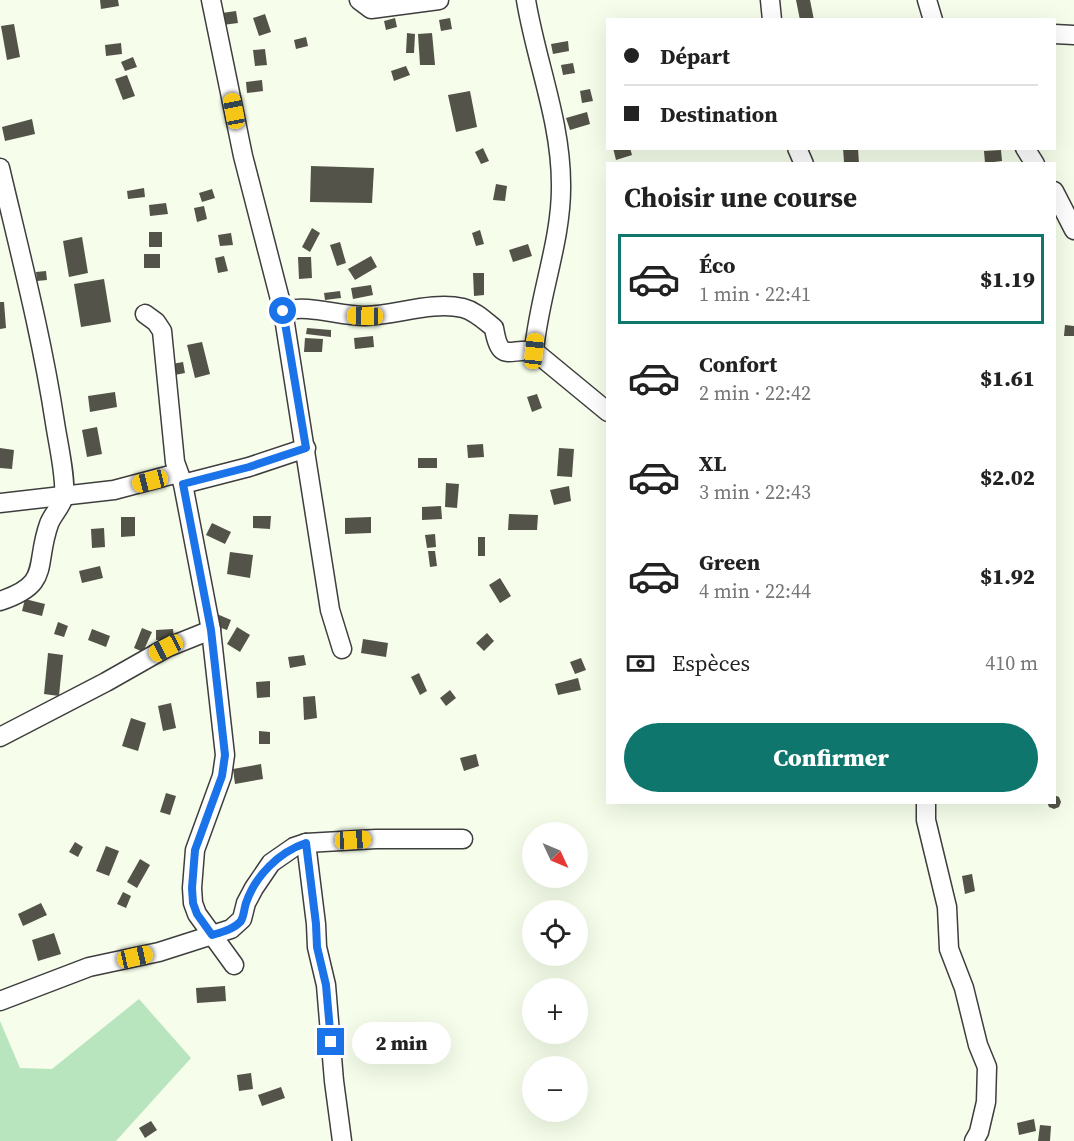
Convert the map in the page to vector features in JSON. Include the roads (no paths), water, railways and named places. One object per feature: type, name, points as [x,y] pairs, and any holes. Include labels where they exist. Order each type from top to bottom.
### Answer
[{"type":"street","points":[[211,0],[243,156],[283,311],[330,610],[342,649]]},
{"type":"street","points":[[359,0],[371,9],[439,0]]},
{"type":"street","points":[[526,0],[533,40],[560,146],[561,187],[555,240],[537,321],[534,351]]},
{"type":"street","points":[[770,0],[772,18]]},
{"type":"street","points":[[927,0],[932,18]]},
{"type":"street","points":[[1056,34],[1074,34]]},
{"type":"street","points":[[0,168],[51,395],[64,497],[49,522],[41,570],[34,584],[15,596],[0,601]]},
{"type":"street","points":[[1056,195],[1074,230]]},
{"type":"street","points":[[283,311],[296,307],[365,316],[446,307],[462,308],[474,313],[494,328],[497,345],[505,352],[534,351],[606,410]]},
{"type":"street","points":[[146,314],[162,331],[169,416],[211,630],[225,755],[222,776],[195,850],[193,903],[197,914],[234,965]]},
{"type":"street","points":[[0,503],[114,490],[249,467],[306,448]]},
{"type":"street","points":[[0,737],[96,688],[166,648],[211,630]]},
{"type":"street","points":[[926,804],[928,827],[947,907],[949,949],[964,988],[978,1045],[987,1067],[986,1102],[979,1132],[974,1141]]},
{"type":"street","points":[[0,1001],[89,967],[159,952],[231,929],[242,920],[246,903],[271,863],[294,847],[306,843],[376,839],[463,839]]},
{"type":"street","points":[[306,843],[317,947],[326,985],[334,1081],[342,1141]]}]
